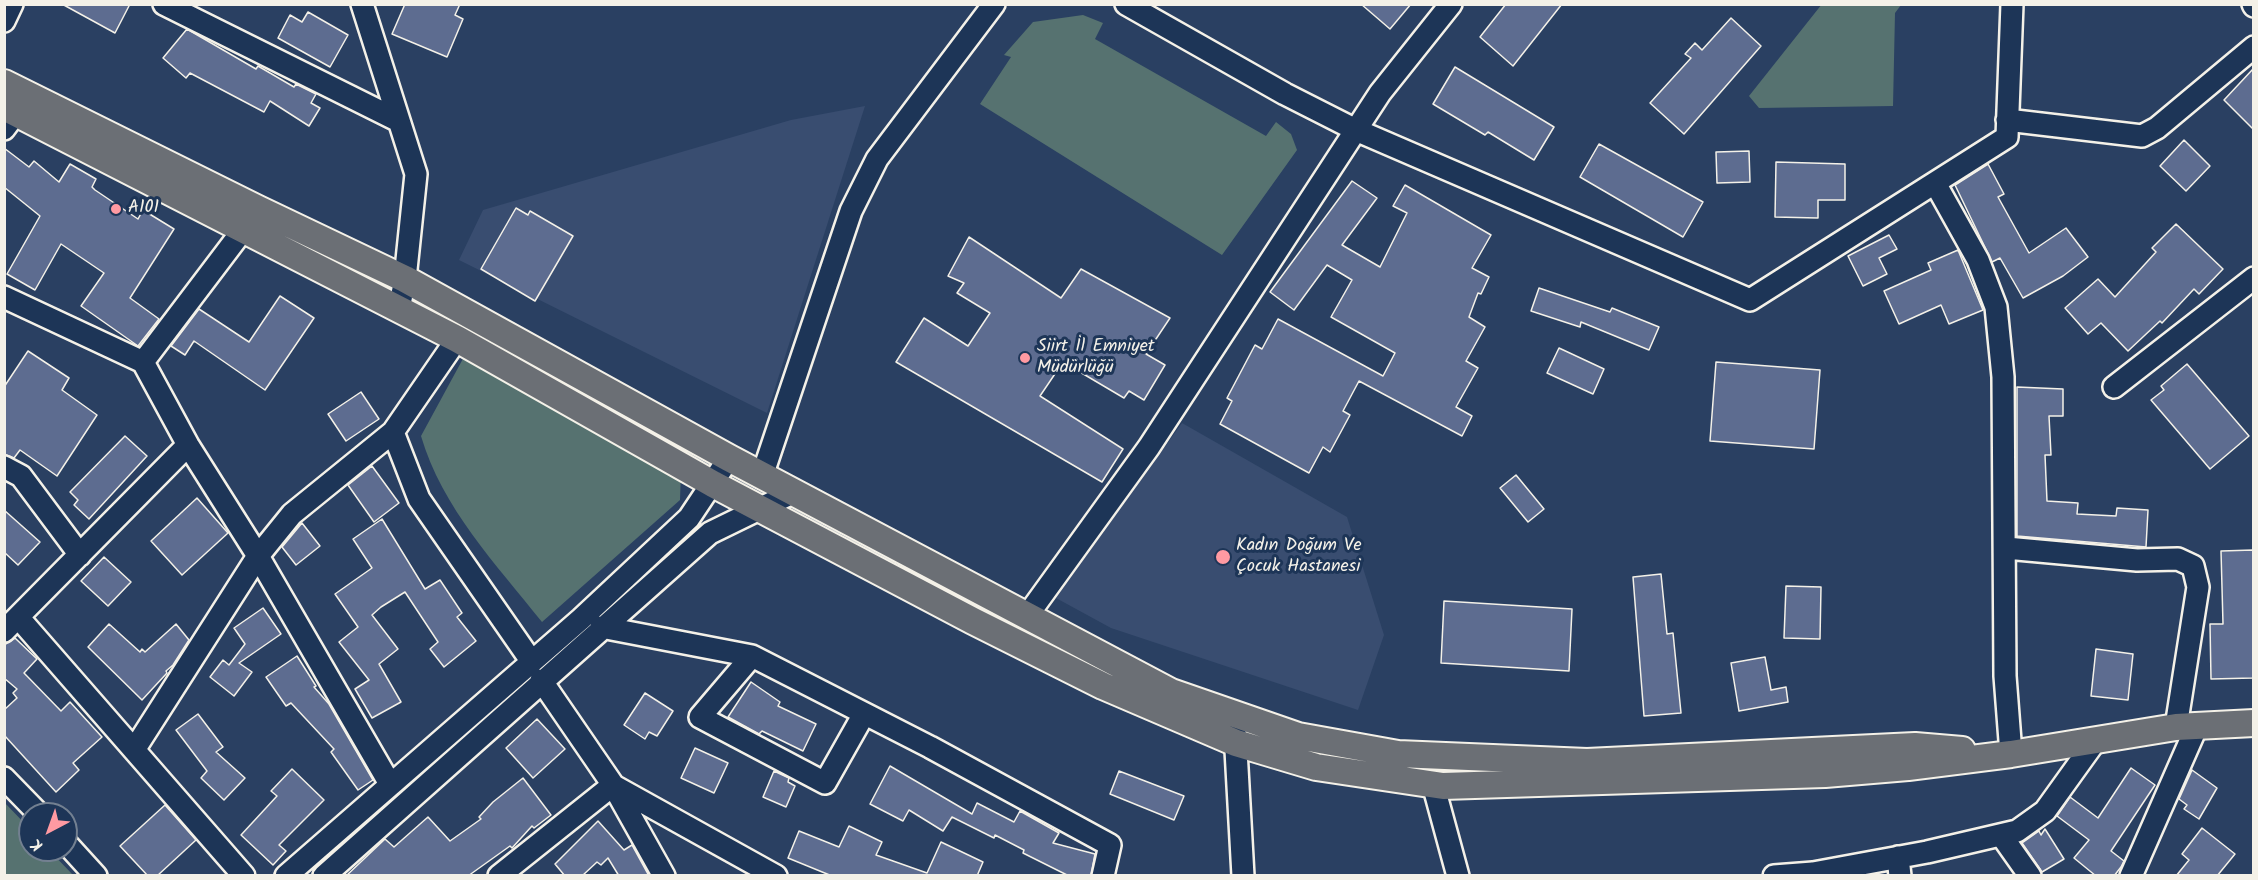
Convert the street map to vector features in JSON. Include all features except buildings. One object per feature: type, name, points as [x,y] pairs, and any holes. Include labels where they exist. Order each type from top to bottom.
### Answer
[{"type":"main road","points":[[4,83],[405,279],[729,458],[763,473],[794,492],[1171,692],[1298,736],[1398,754],[1587,762],[1915,746],[2011,754]]},
{"type":"main road","points":[[8,116],[243,230],[457,339],[713,484],[1103,686],[1236,743],[1316,767],[1433,784],[1825,774],[1908,767],[2011,754],[2187,726],[2253,723]]},
{"type":"street","points":[[4,21],[12,4]]},
{"type":"street","points":[[362,4],[416,174],[405,279],[399,309]]},
{"type":"street","points":[[763,473],[851,211],[878,159],[994,4]]},
{"type":"street","points":[[1126,4],[1356,130],[1750,300],[2007,137],[2012,4]]},
{"type":"street","points":[[1027,616],[1149,447],[1380,93],[1451,4]]},
{"type":"street","points":[[165,5],[399,121]]},
{"type":"street","points":[[2007,120],[2142,136],[2157,128],[2253,47]]},
{"type":"street","points":[[1935,183],[1978,260],[1996,307],[2003,377],[2006,548],[2005,676],[2011,754]]},
{"type":"street","points":[[143,362],[243,230]]},
{"type":"street","points":[[2114,387],[2253,278]]},
{"type":"street","points":[[4,297],[143,362],[188,446],[258,556],[390,784]]},
{"type":"street","points":[[134,750],[258,556],[292,514],[393,432],[457,339]]},
{"type":"street","points":[[393,432],[419,499],[613,785],[664,876]]},
{"type":"street","points":[[188,446],[9,626],[134,750],[244,876]]},
{"type":"street","points":[[324,876],[536,671],[689,518],[729,458]]},
{"type":"street","points":[[4,467],[21,476],[80,555]]},
{"type":"street","points":[[286,876],[390,784],[536,671],[601,627],[710,533],[794,492]]},
{"type":"street","points":[[2006,548],[2137,560],[2178,560],[2193,566],[2198,587],[2187,726],[2131,876]]},
{"type":"street","points":[[601,627],[752,656],[1110,845],[1103,876]]},
{"type":"street","points":[[752,656],[700,717],[825,783],[864,714]]},
{"type":"street","points":[[1234,714],[1243,876]]},
{"type":"street","points":[[1774,876],[1899,866],[2017,831],[2045,811],[2096,740]]},
{"type":"street","points":[[4,778],[27,802]]},
{"type":"street","points":[[1433,784],[1458,876]]},
{"type":"street","points":[[499,876],[613,785]]},
{"type":"street","points":[[613,785],[776,876]]},
{"type":"street","points":[[2001,835],[2030,876]]},
{"type":"street","points":[[78,856],[96,876]]},
{"type":"shaded area","points":[[865,106],[767,413],[459,260],[483,210],[791,120]]},
{"type":"shaded area","name":"Kadın Doğum Ve Çocuk Hastanesi","points":[[1182,423],[1347,517],[1384,635],[1358,710],[1111,628],[1056,598]]},
{"type":"green space","points":[[1822,4],[1901,5],[1895,13],[1893,106],[1759,108],[1749,96]]},
{"type":"green space","points":[[1083,15],[1103,23],[1095,39],[1266,136],[1276,122],[1291,134],[1297,150],[1222,255],[980,104],[1011,57],[1004,55],[1033,22]]},
{"type":"green space","points":[[465,355],[681,471],[680,500],[542,622],[489,557],[456,511],[430,462],[421,436]]},
{"type":"green space","points":[[4,802],[18,817],[18,862],[61,862],[73,875],[5,875]]},
{"type":"place","name":"A101","points":[[116,209]]},
{"type":"place","name":"Siirt İl Emniyet Müdürlüğü","points":[[1025,358]]},
{"type":"place","name":"Kadın Doğum Ve Çocuk Hastanesi","points":[[1223,557]]}]
